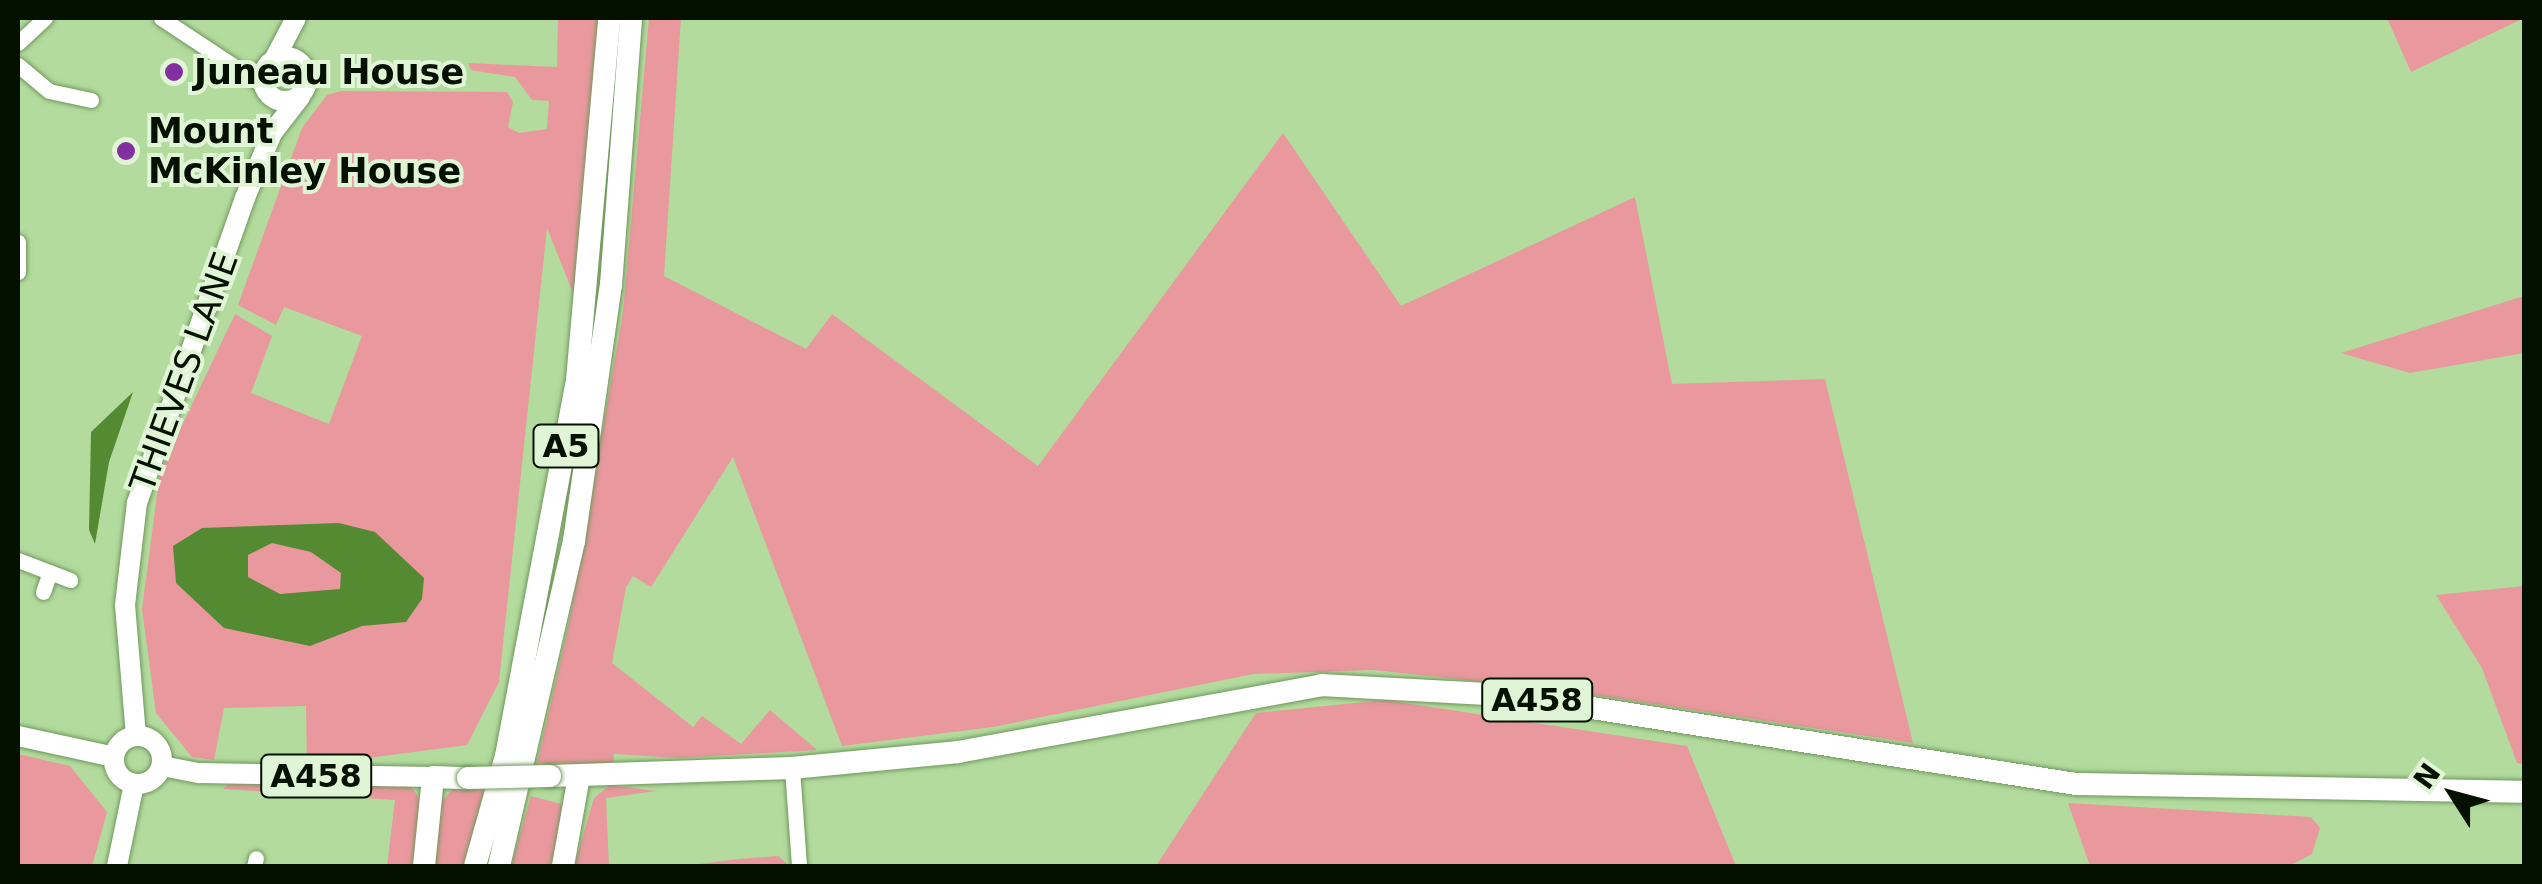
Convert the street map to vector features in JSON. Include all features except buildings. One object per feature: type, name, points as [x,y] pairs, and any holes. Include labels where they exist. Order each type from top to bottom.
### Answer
[{"type":"highway","name":"A5","points":[[475,866],[506,756],[577,380],[610,18]]},
{"type":"highway","name":"A5","points":[[499,866],[574,541],[611,285],[631,18]]},
{"type":"highway","name":"A458","points":[[433,778],[792,768],[958,752],[1322,685],[1510,695],[1908,763],[2076,784],[2524,792]]},
{"type":"highway","points":[[563,866],[579,776]]},
{"type":"highway","points":[[424,866],[433,778]]},
{"type":"main road","points":[[272,133],[308,80],[300,62],[295,22]]},
{"type":"main road","points":[[272,133],[269,79],[295,22]]},
{"type":"main road","points":[[269,79],[300,62]]},
{"type":"main road","points":[[269,79],[300,97]]},
{"type":"main road","name":"THIEVES LANE","points":[[136,736],[125,606],[137,503],[170,398],[272,133]]},
{"type":"main road","points":[[18,736],[114,756]]},
{"type":"main road","points":[[136,736],[157,744],[162,766],[155,778],[134,784],[116,771],[114,756],[122,742],[136,736]]},
{"type":"main road","name":"A458","points":[[162,766],[199,773],[433,778]]},
{"type":"main road","points":[[117,866],[134,784]]},
{"type":"street","points":[[18,43],[44,18]]},
{"type":"street","points":[[161,18],[232,70],[269,79]]},
{"type":"street","points":[[18,65],[50,91],[91,100]]},
{"type":"street","points":[[18,242],[18,272]]},
{"type":"street","points":[[18,560],[70,580]]},
{"type":"street","points":[[43,592],[50,572]]},
{"type":"street","points":[[792,768],[800,866]]},
{"type":"shaded area","points":[[558,18],[600,18],[575,298],[547,228],[499,682],[467,745],[307,766],[306,706],[224,708],[214,760],[192,757],[156,713],[142,609],[160,472],[235,314],[272,336],[251,393],[329,424],[362,336],[284,307],[276,325],[238,305],[302,128],[327,95],[341,91],[507,92],[513,102],[508,127],[519,133],[547,129],[549,101],[532,100],[515,77],[471,70],[468,63],[557,67]]},
{"type":"shaded area","points":[[649,18],[681,18],[664,276],[806,349],[832,314],[1038,466],[1283,133],[1401,306],[1635,197],[1672,384],[1825,379],[1913,743],[1568,691],[1373,670],[1253,674],[993,727],[842,746],[733,457],[651,587],[633,576],[626,587],[612,663],[693,727],[702,716],[741,744],[770,710],[817,750],[678,758],[614,754],[613,765],[537,763],[569,623],[623,312]]},
{"type":"shaded area","points":[[2387,18],[2524,18],[2411,72]]},
{"type":"shaded area","points":[[2524,296],[2524,353],[2410,373],[2341,353]]},
{"type":"shaded area","points":[[133,392],[109,462],[95,544],[89,530],[91,432]]},
{"type":"shaded area","points":[[339,523],[375,532],[424,578],[422,599],[406,622],[362,626],[310,646],[224,628],[176,583],[173,546],[202,528]],"holes":[[[272,543],[311,552],[341,573],[340,589],[280,594],[248,577],[248,555]]]},
{"type":"shaded area","points":[[2524,586],[2524,764],[2517,763],[2482,668],[2436,595]]},
{"type":"shaded area","points":[[1385,700],[1687,746],[1736,866],[1156,866],[1256,713]]},
{"type":"shaded area","points":[[18,754],[70,766],[107,812],[92,866],[18,866]]},
{"type":"shaded area","points":[[230,783],[411,786],[422,802],[417,866],[387,866],[395,800],[223,789]]},
{"type":"shaded area","points":[[610,785],[656,791],[606,798],[609,866],[574,866],[594,798]]},
{"type":"shaded area","points":[[456,786],[486,787],[464,866],[431,866],[442,801]]},
{"type":"shaded area","points":[[531,796],[561,804],[564,830],[549,866],[511,866]]},
{"type":"shaded area","points":[[2068,803],[2311,817],[2320,828],[2312,854],[2289,866],[2090,866]]},
{"type":"shaded area","points":[[778,856],[790,866],[684,866],[738,859]]},
{"type":"place","name":"Juneau House","points":[[174,72]]},
{"type":"place","name":"Mount McKinley House","points":[[126,151]]}]
